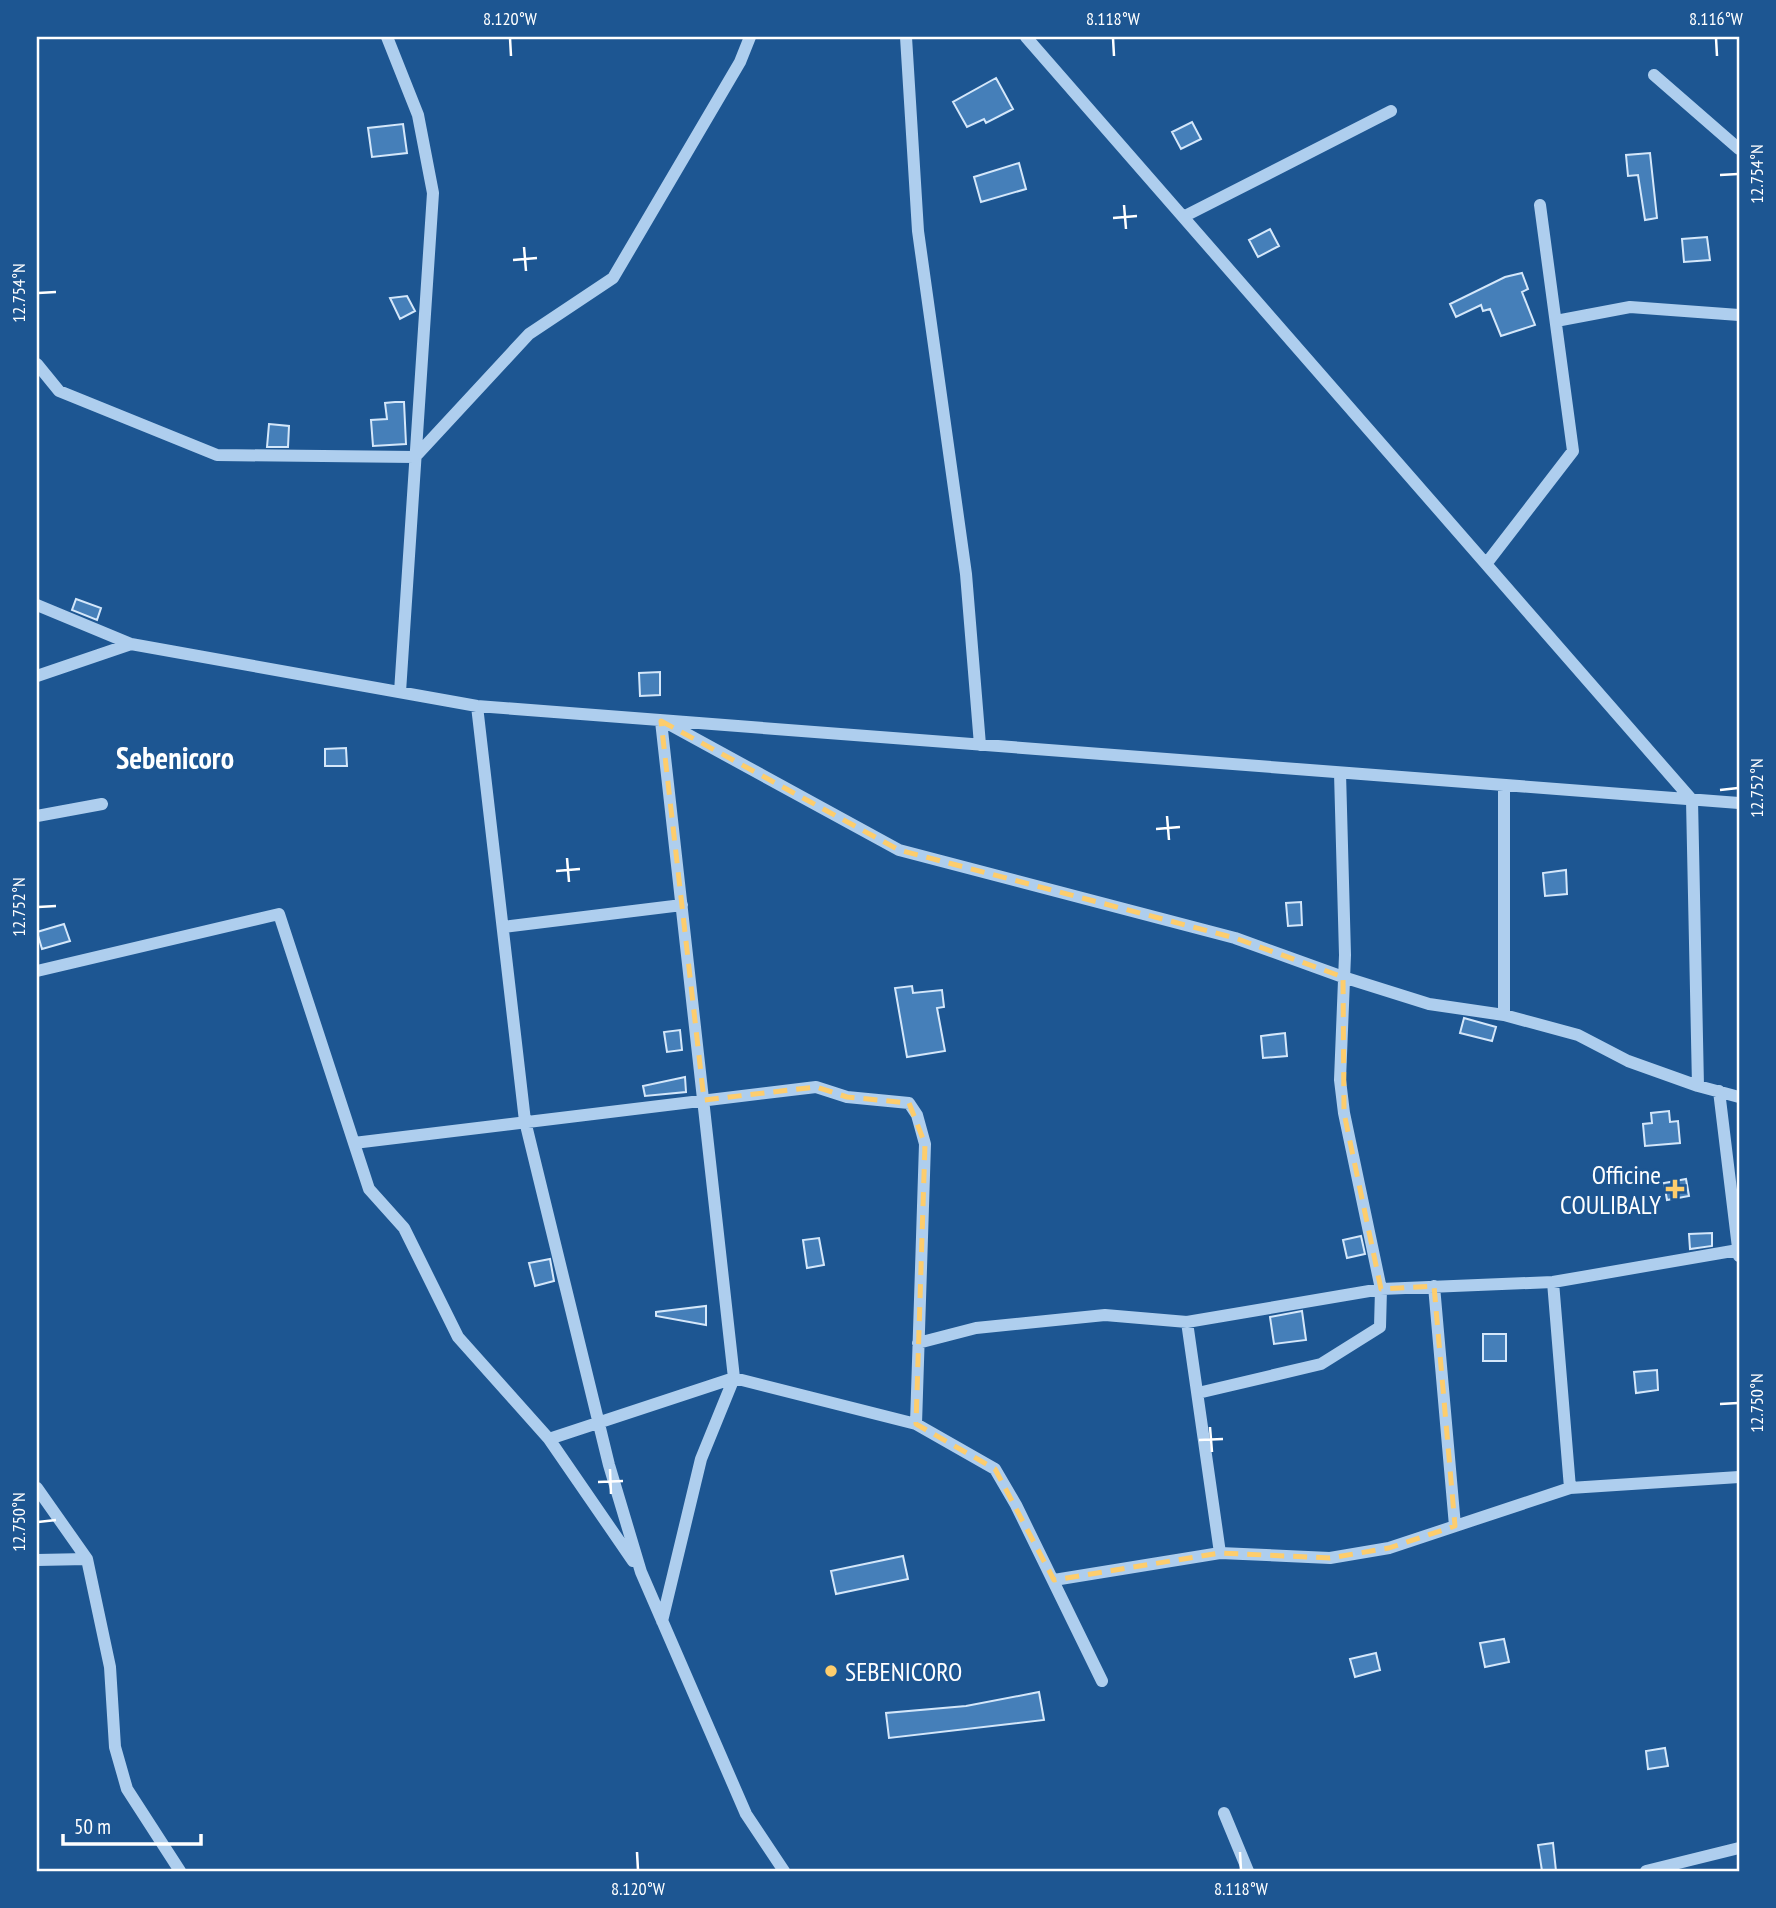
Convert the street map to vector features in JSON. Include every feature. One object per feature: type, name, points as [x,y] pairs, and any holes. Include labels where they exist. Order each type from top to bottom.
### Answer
[{"type":"street","points":[[387,37],[418,115],[433,192],[400,692]]},
{"type":"street","points":[[37,364],[59,391],[217,455],[415,457],[529,334],[613,278],[740,62],[750,37]]},
{"type":"street","points":[[906,37],[918,231],[966,574],[980,745]]},
{"type":"street","points":[[1026,37],[1692,800],[1698,1086]]},
{"type":"street","points":[[1654,75],[1739,149]]},
{"type":"street","points":[[1183,217],[1391,111]]},
{"type":"street","points":[[1486,564],[1573,451],[1540,205]]},
{"type":"street","points":[[1556,321],[1630,307],[1739,315]]},
{"type":"street","points":[[37,605],[131,644],[477,706],[1739,803]]},
{"type":"street","points":[[37,676],[131,644]]},
{"type":"street","points":[[477,706],[524,1121],[599,1423],[641,1572],[746,1814],[784,1871]]},
{"type":"street","points":[[661,720],[734,1378],[701,1459],[662,1621]]},
{"type":"street","points":[[661,720],[899,850],[1235,937],[1343,977],[1429,1003],[1504,1015],[1578,1035],[1628,1061],[1698,1086],[1739,1097]]},
{"type":"street","points":[[1198,1393],[1321,1364],[1380,1327],[1381,1289],[1343,1113],[1339,1046],[1343,977],[1340,773]]},
{"type":"street","points":[[1504,785],[1504,1015]]},
{"type":"street","points":[[37,816],[102,804]]},
{"type":"street","points":[[502,927],[682,905]]},
{"type":"street","points":[[37,971],[279,914],[369,1189],[404,1228],[458,1337],[549,1439],[641,1572]]},
{"type":"street","points":[[354,1143],[816,1087],[847,1097],[909,1103],[917,1115],[925,1144],[926,1198],[916,1424]]},
{"type":"street","points":[[1719,1091],[1739,1257]]},
{"type":"street","points":[[918,1343],[976,1328],[1105,1315],[1187,1322],[1381,1289],[1553,1282],[1738,1250]]},
{"type":"street","points":[[1553,1282],[1570,1488]]},
{"type":"street","points":[[1434,1286],[1455,1526]]},
{"type":"street","points":[[1187,1322],[1220,1553]]},
{"type":"street","points":[[549,1439],[734,1378],[916,1424],[995,1469],[1054,1580],[1102,1681]]},
{"type":"street","points":[[1054,1580],[1220,1553],[1330,1559],[1389,1548],[1570,1488],[1739,1477]]},
{"type":"street","points":[[37,1488],[87,1559],[110,1667],[115,1747],[127,1789],[180,1871]]},
{"type":"street","points":[[37,1560],[87,1559]]},
{"type":"street","points":[[1224,1814],[1248,1871]]},
{"type":"street","points":[[1646,1871],[1700,1865],[1739,1848]]},
{"type":"highlighted area","points":[[661,721],[899,850],[1235,938],[1343,977],[1344,1113],[1381,1289],[1434,1286],[1455,1526],[1389,1548],[1330,1558],[1220,1553],[1054,1580],[995,1469],[916,1424],[925,1144],[909,1103],[847,1097],[816,1087],[704,1100]]},
{"type":"building","points":[[996,78],[1013,109],[986,123],[984,119],[967,127],[953,102]]},
{"type":"building","points":[[1192,122],[1201,139],[1181,149],[1172,132]]},
{"type":"building","points":[[403,124],[407,153],[372,157],[368,128]]},
{"type":"building","points":[[1650,153],[1657,218],[1645,220],[1638,175],[1628,176],[1626,155]]},
{"type":"building","points":[[1019,163],[1026,189],[981,202],[974,177]]},
{"type":"building","points":[[1270,229],[1279,246],[1258,257],[1249,240]]},
{"type":"building","points":[[1707,237],[1710,260],[1684,262],[1682,239]]},
{"type":"building","points":[[1522,273],[1528,289],[1522,292],[1535,325],[1501,336],[1490,309],[1483,311],[1481,305],[1456,317],[1450,304],[1505,277]]},
{"type":"building","points":[[407,296],[415,311],[400,319],[390,298]]},
{"type":"building","points":[[404,402],[406,444],[373,446],[371,420],[387,419],[385,403]]},
{"type":"building","points":[[269,424],[289,426],[288,447],[267,447]]},
{"type":"building","points":[[76,599],[101,608],[97,620],[72,610]]},
{"type":"building","points":[[660,672],[660,695],[640,696],[639,673]]},
{"type":"building","points":[[346,748],[347,766],[325,766],[325,749]]},
{"type":"building","points":[[1566,870],[1567,894],[1545,896],[1543,873]]},
{"type":"building","points":[[1301,902],[1302,925],[1288,926],[1286,903]]},
{"type":"building","points":[[64,924],[70,941],[42,949],[37,932]]},
{"type":"building","points":[[912,986],[913,993],[942,990],[944,1007],[937,1008],[945,1051],[907,1057],[895,988]]},
{"type":"building","points":[[1464,1018],[1496,1027],[1492,1041],[1460,1033]]},
{"type":"building","points":[[680,1030],[682,1050],[667,1052],[664,1032]]},
{"type":"building","points":[[1285,1033],[1287,1056],[1263,1058],[1261,1036]]},
{"type":"building","points":[[685,1077],[686,1092],[645,1096],[643,1086]]},
{"type":"building","points":[[1669,1111],[1670,1122],[1678,1121],[1680,1143],[1645,1146],[1643,1124],[1652,1123],[1651,1113]]},
{"type":"building","points":[[1686,1179],[1689,1196],[1667,1200],[1664,1183]]},
{"type":"building","points":[[1712,1233],[1712,1246],[1690,1249],[1689,1234]]},
{"type":"building","points":[[1361,1236],[1365,1254],[1347,1258],[1343,1240]]},
{"type":"building","points":[[819,1238],[824,1265],[807,1268],[803,1240]]},
{"type":"building","points":[[550,1259],[554,1281],[535,1286],[529,1263]]},
{"type":"building","points":[[706,1306],[706,1325],[656,1316],[656,1312]]},
{"type":"building","points":[[1302,1311],[1306,1340],[1274,1344],[1270,1317]]},
{"type":"building","points":[[1483,1334],[1506,1334],[1506,1361],[1483,1361]]},
{"type":"building","points":[[1657,1370],[1658,1390],[1636,1393],[1634,1372]]},
{"type":"building","points":[[903,1556],[908,1579],[836,1594],[831,1571]]},
{"type":"building","points":[[1504,1639],[1509,1662],[1485,1667],[1480,1643]]},
{"type":"building","points":[[1376,1653],[1380,1670],[1355,1677],[1350,1659]]},
{"type":"building","points":[[1039,1692],[1044,1720],[889,1738],[886,1713],[966,1706]]},
{"type":"building","points":[[1665,1748],[1668,1766],[1648,1769],[1646,1751]]},
{"type":"building","points":[[1553,1843],[1556,1871],[1542,1871],[1538,1845]]},
{"type":"place","name":"Officine COULIBALY","points":[[1675,1189]]},
{"type":"place","name":"SEBENICORO","points":[[831,1671]]},
{"type":"district","name":"Sebenicoro","points":[[175,757]]}]
